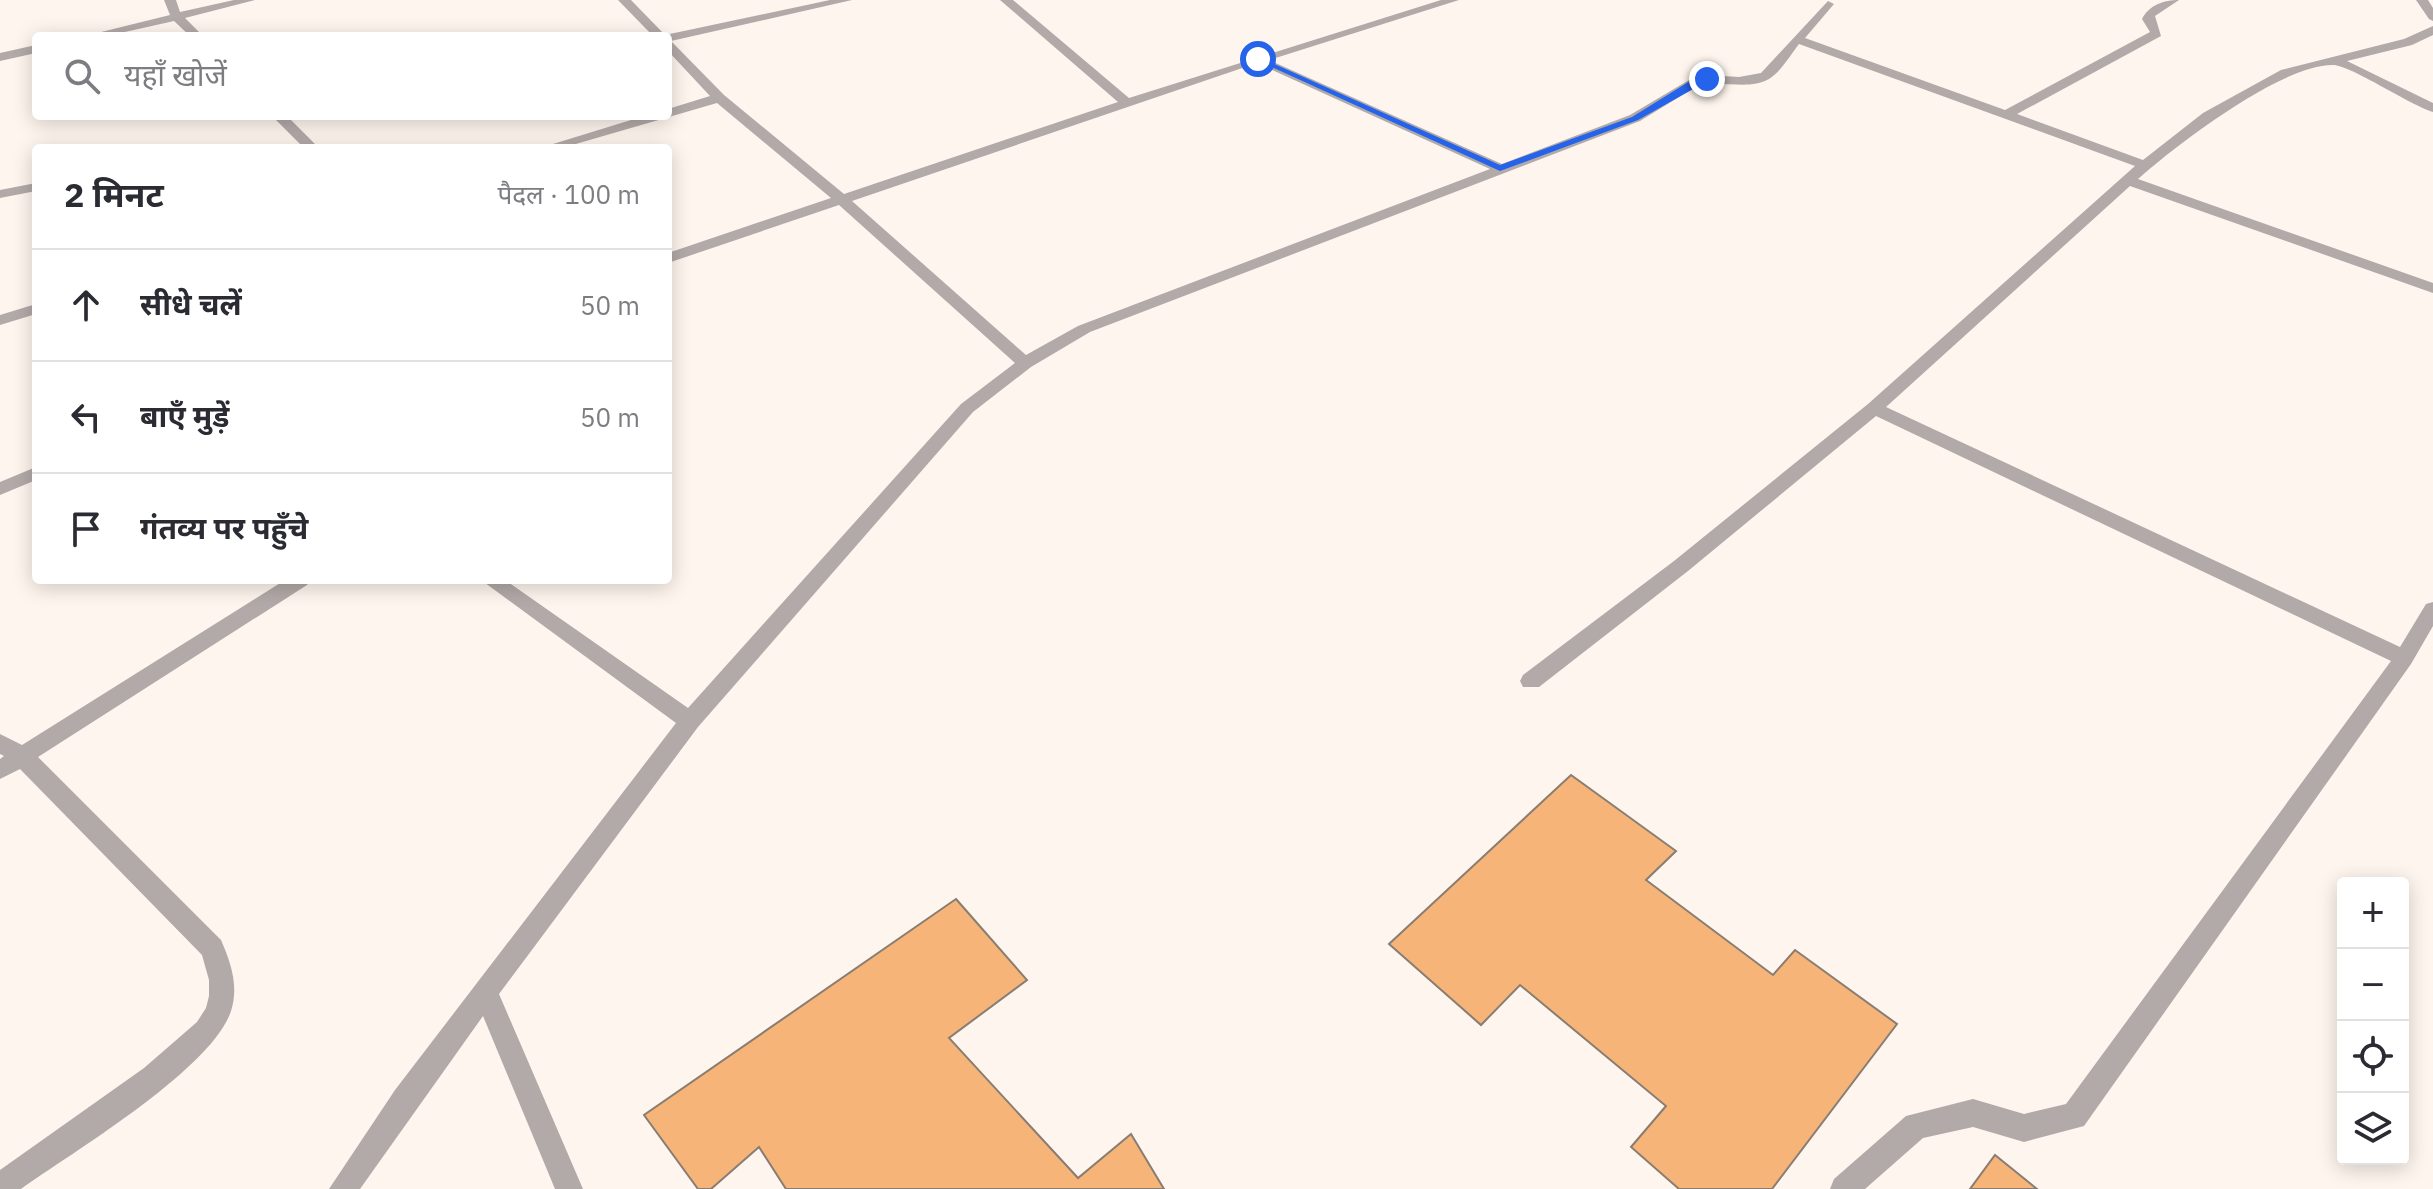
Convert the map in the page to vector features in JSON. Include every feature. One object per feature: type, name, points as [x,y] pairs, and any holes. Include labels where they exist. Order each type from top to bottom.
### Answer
[{"type":"street","points":[[170,0],[176,16],[193,32]]},
{"type":"street","points":[[108,32],[249,0]]},
{"type":"street","points":[[624,0],[656,32]]},
{"type":"street","points":[[672,40],[846,0]]},
{"type":"street","points":[[1006,0],[1127,103]]},
{"type":"street","points":[[672,257],[1258,59],[1453,0]]},
{"type":"street","points":[[2004,116],[2157,33],[2148,19],[2150,14],[2173,0]]},
{"type":"street","points":[[2422,0],[2433,17]]},
{"type":"street","points":[[343,1189],[690,721],[967,408],[1025,363],[1084,329],[1635,118],[1693,83],[1707,79],[1739,81],[1765,76],[1828,4]]},
{"type":"street","points":[[1531,681],[1681,566],[1874,408],[2145,165],[2208,116],[2285,73],[2408,42],[2433,30]]},
{"type":"street","points":[[1796,39],[2145,165]]},
{"type":"street","points":[[672,45],[719,98],[840,198],[1025,363]]},
{"type":"street","points":[[0,57],[32,50]]},
{"type":"street","points":[[1258,59],[1500,168]]},
{"type":"street","points":[[2333,59],[2433,108]]},
{"type":"street","points":[[672,112],[719,98]]},
{"type":"street","points":[[283,120],[308,144]]},
{"type":"street","points":[[561,144],[644,120]]},
{"type":"street","points":[[2128,180],[2433,288]]},
{"type":"street","points":[[0,194],[32,188]]},
{"type":"street","points":[[0,320],[32,310]]},
{"type":"street","points":[[1874,408],[2404,658]]},
{"type":"street","points":[[0,489],[32,475]]},
{"type":"street","points":[[0,770],[11,750],[293,584]]},
{"type":"street","points":[[497,584],[690,721]]},
{"type":"street","points":[[1844,1189],[1916,1126],[1973,1113],[2024,1128],[2074,1116],[2404,658],[2433,609]]},
{"type":"street","points":[[0,1187],[175,1061],[217,1016],[224,975],[212,948],[11,750]]},
{"type":"street","points":[[486,993],[569,1189]]},
{"type":"building","points":[[1571,775],[1676,851],[1646,880],[1773,975],[1795,950],[1897,1024],[1772,1189],[1679,1189],[1631,1147],[1666,1106],[1520,985],[1481,1025],[1389,944]]},
{"type":"building","points":[[956,899],[1027,980],[949,1038],[1078,1178],[1131,1134],[1164,1189],[786,1189],[759,1147],[711,1189],[698,1189],[644,1115]]},
{"type":"building","points":[[1995,1155],[2037,1189],[1970,1189]]},
{"type":"route","points":[[1258,59],[1500,168],[1635,118],[1657,108],[1693,83],[1707,79]]}]
